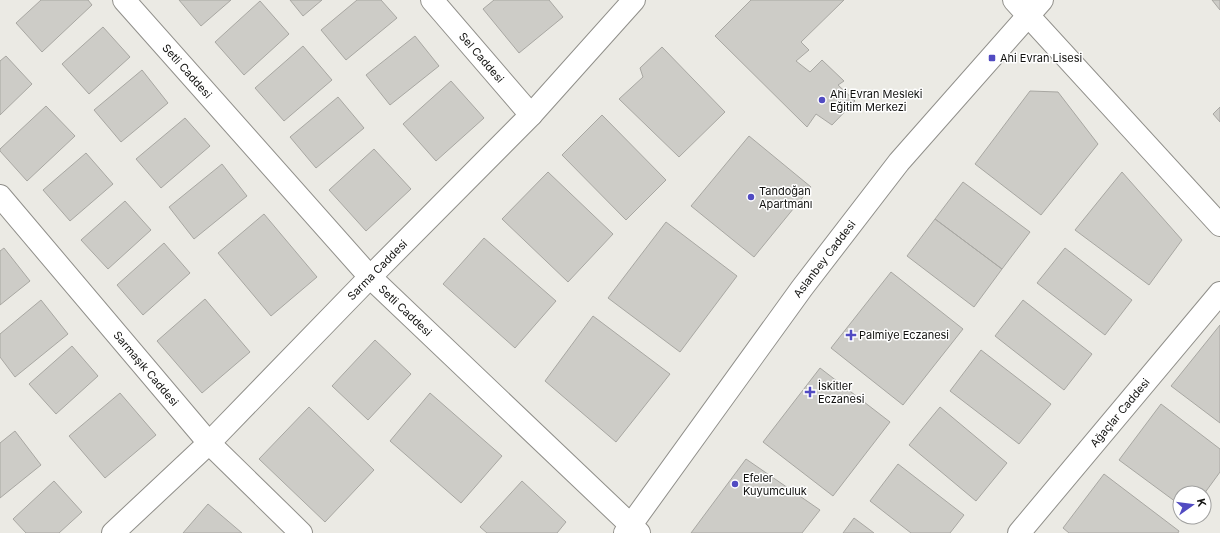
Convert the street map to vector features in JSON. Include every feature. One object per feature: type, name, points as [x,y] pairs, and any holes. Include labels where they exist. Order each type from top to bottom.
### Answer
[{"type":"street","name":"Setli Caddesi","points":[[124,0],[370,277],[632,530]]},
{"type":"street","name":"Sel Caddesi","points":[[432,0],[531,115]]},
{"type":"street","name":"Sarma Caddesi","points":[[113,533],[210,443],[370,277],[531,115],[634,0]]},
{"type":"street","name":"Aslanbey Caddesi","points":[[632,530],[802,288],[899,162],[992,58],[1020,8],[1042,0]]},
{"type":"street","points":[[1020,8],[1220,225]]},
{"type":"street","name":"Sarmaşık Caddesi","points":[[0,196],[210,443],[301,533]]},
{"type":"street","name":"Ağaçlar Caddesi","points":[[1019,533],[1220,293]]},
{"type":"building","points":[[41,0],[88,0],[92,5],[42,52],[16,23]]},
{"type":"building","points":[[179,0],[231,0],[201,26]]},
{"type":"building","points":[[290,0],[322,0],[303,16]]},
{"type":"building","points":[[357,0],[381,0],[397,18],[346,60],[321,30]]},
{"type":"building","points":[[494,0],[549,0],[563,17],[519,53],[483,9]]},
{"type":"building","points":[[751,0],[844,0],[801,42],[809,50],[796,61],[810,72],[822,60],[844,81],[838,85],[855,101],[832,125],[816,114],[807,127],[715,36]]},
{"type":"building","points":[[1212,0],[1220,0],[1220,10]]},
{"type":"building","points":[[260,1],[289,34],[244,75],[215,42]]},
{"type":"building","points":[[103,27],[130,57],[89,94],[62,64]]},
{"type":"building","points":[[415,36],[439,66],[390,105],[366,75]]},
{"type":"building","points":[[303,46],[332,80],[284,121],[255,88]]},
{"type":"building","points":[[662,47],[725,112],[679,157],[619,99],[643,77],[640,68]]},
{"type":"building","points":[[6,56],[32,84],[0,115],[0,61]]},
{"type":"building","points":[[142,70],[168,103],[121,142],[94,110]]},
{"type":"building","points":[[451,81],[484,118],[436,161],[403,124]]},
{"type":"building","points":[[1030,91],[1058,92],[1098,144],[1041,215],[975,164]]},
{"type":"building","points":[[338,97],[364,128],[316,168],[290,137]]},
{"type":"building","points":[[46,106],[75,136],[27,181],[0,151],[0,149]]},
{"type":"building","points":[[1220,107],[1220,122],[1213,114]]},
{"type":"building","points":[[602,115],[666,180],[626,220],[562,155]]},
{"type":"building","points":[[185,118],[210,146],[161,188],[136,159]]},
{"type":"building","name":"Tandoğan Apartmanı","points":[[749,136],[811,187],[754,257],[691,206]]},
{"type":"building","points":[[374,149],[411,189],[366,231],[329,190]]},
{"type":"building","points":[[86,153],[113,184],[70,221],[43,190]]},
{"type":"building","points":[[222,164],[247,196],[194,239],[169,207]]},
{"type":"building","points":[[548,172],[613,234],[568,282],[502,219]]},
{"type":"building","points":[[1122,172],[1182,240],[1149,285],[1075,230]]},
{"type":"building","points":[[963,182],[1030,232],[1002,269],[935,219]]},
{"type":"building","points":[[125,201],[151,230],[108,269],[81,240]]},
{"type":"building","points":[[264,214],[317,277],[271,316],[218,253]]},
{"type":"building","points":[[935,219],[1002,269],[974,307],[907,256]]},
{"type":"building","points":[[666,222],[737,276],[680,352],[608,298]]},
{"type":"building","points":[[484,238],[556,301],[515,348],[443,284]]},
{"type":"building","points":[[164,243],[190,273],[143,315],[117,285]]},
{"type":"building","points":[[4,248],[30,281],[0,305],[0,251]]},
{"type":"building","points":[[1065,248],[1132,300],[1105,335],[1037,283]]},
{"type":"building","points":[[891,272],[963,329],[903,405],[831,348]]},
{"type":"building","points":[[205,299],[250,352],[202,393],[157,341]]},
{"type":"building","points":[[41,300],[68,334],[15,377],[0,357],[0,334]]},
{"type":"building","points":[[1023,300],[1092,354],[1064,390],[995,336]]},
{"type":"building","points":[[593,316],[670,374],[616,442],[545,381]]},
{"type":"building","points":[[1220,325],[1220,423],[1171,386]]},
{"type":"building","points":[[375,340],[411,374],[368,420],[332,386]]},
{"type":"building","points":[[72,346],[98,376],[56,414],[29,384]]},
{"type":"building","points":[[981,350],[1051,404],[1019,444],[950,391]]},
{"type":"building","points":[[820,368],[890,422],[833,496],[763,442]]},
{"type":"building","points":[[120,393],[156,435],[105,478],[69,436]]},
{"type":"building","points":[[430,393],[502,456],[461,503],[390,441]]},
{"type":"building","points":[[1161,404],[1220,449],[1220,472],[1211,485],[1172,485],[1172,499],[1119,460]]},
{"type":"building","points":[[309,407],[374,470],[325,522],[259,459]]},
{"type":"building","points":[[940,407],[1007,463],[976,501],[909,445]]},
{"type":"building","points":[[15,431],[41,465],[0,498],[0,443]]},
{"type":"building","points":[[746,459],[820,510],[802,533],[691,533]]},
{"type":"building","points":[[898,464],[964,515],[950,533],[911,533],[870,501]]},
{"type":"building","points":[[1104,474],[1179,531],[1178,533],[1069,533],[1063,528]]},
{"type":"building","points":[[54,481],[82,512],[59,533],[26,533],[13,519]]},
{"type":"building","points":[[522,481],[566,522],[557,533],[487,533],[480,527]]},
{"type":"building","points":[[208,504],[242,533],[183,533]]},
{"type":"building","points":[[854,518],[874,533],[843,533]]},
{"type":"place","name":"Ahi Evran Lisesi","points":[[992,58]]},
{"type":"place","name":"Ahi Evran Mesleki Eğitim Merkezi","points":[[822,100]]},
{"type":"place","name":"Tandoğan Apartmanı","points":[[751,197]]},
{"type":"place","name":"Palmiye Eczanesi","points":[[851,335]]},
{"type":"place","name":"İskitler Eczanesi","points":[[810,392]]},
{"type":"place","name":"Efeler Kuyumculuk","points":[[735,484]]}]
